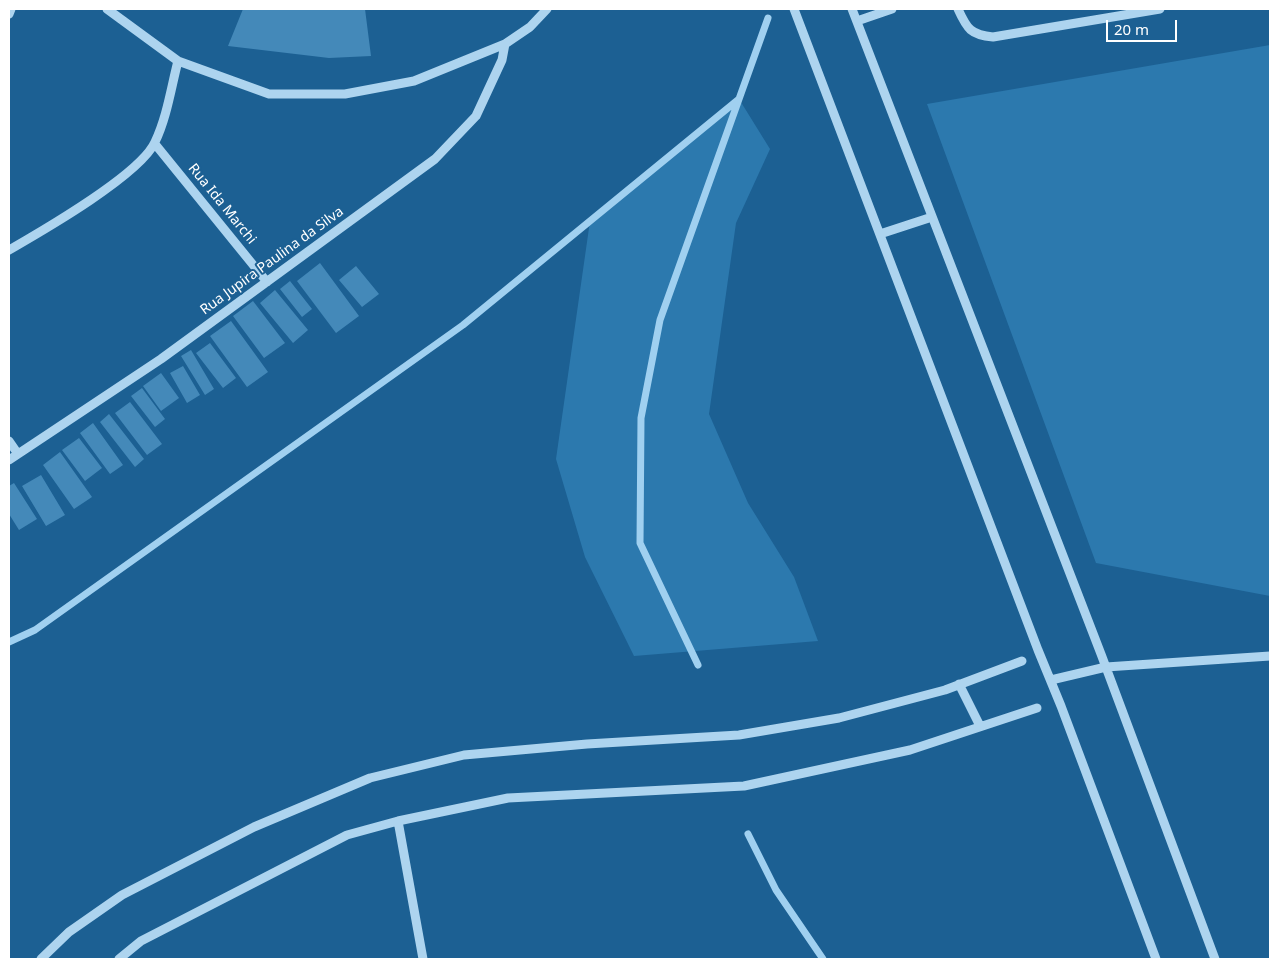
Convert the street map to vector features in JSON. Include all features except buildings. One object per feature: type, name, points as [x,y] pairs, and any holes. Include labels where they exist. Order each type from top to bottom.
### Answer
[{"type":"street","points":[[9,14],[11,9]]},
{"type":"street","points":[[106,9],[178,61],[269,94],[345,94],[414,80],[505,44],[530,27],[547,9]]},
{"type":"street","points":[[794,9],[1156,959]]},
{"type":"street","points":[[852,9],[1106,667],[1215,959]]},
{"type":"street","points":[[857,21],[892,9]]},
{"type":"street","points":[[958,9],[965,25],[977,35],[993,37],[1160,9]]},
{"type":"street","name":"Rua Jupira Paulina da Silva","points":[[9,460],[161,359],[435,159],[476,116],[502,60],[505,44]]},
{"type":"street","points":[[9,250],[101,192],[136,164],[155,144],[165,116],[178,61]]},
{"type":"street","name":"Rua Ida Marchi","points":[[155,144],[268,282]]},
{"type":"street","points":[[880,234],[932,217]]},
{"type":"street","points":[[9,441],[18,454]]},
{"type":"street","points":[[1051,680],[1106,667],[1270,656]]},
{"type":"street","points":[[41,959],[69,932],[122,895],[254,827],[370,778],[464,755],[587,744],[739,735],[839,718],[945,690],[1022,661]]},
{"type":"street","points":[[959,684],[980,726]]},
{"type":"street","points":[[118,959],[141,941],[347,835],[398,821],[508,798],[744,786],[910,750],[1037,708]]},
{"type":"street","points":[[398,821],[423,959]]},
{"type":"shaded area","points":[[1270,45],[1270,596],[1096,563],[927,104]]},
{"type":"shaded area","points":[[739,99],[770,149],[736,223],[709,414],[748,503],[794,577],[818,641],[634,656],[585,557],[556,459],[590,221]]},
{"type":"waterway","points":[[698,665],[640,543],[641,418],[660,320],[768,18]]},
{"type":"waterway","points":[[9,642],[35,630],[463,325],[739,99]]},
{"type":"waterway","points":[[748,834],[776,890],[823,959]]}]
